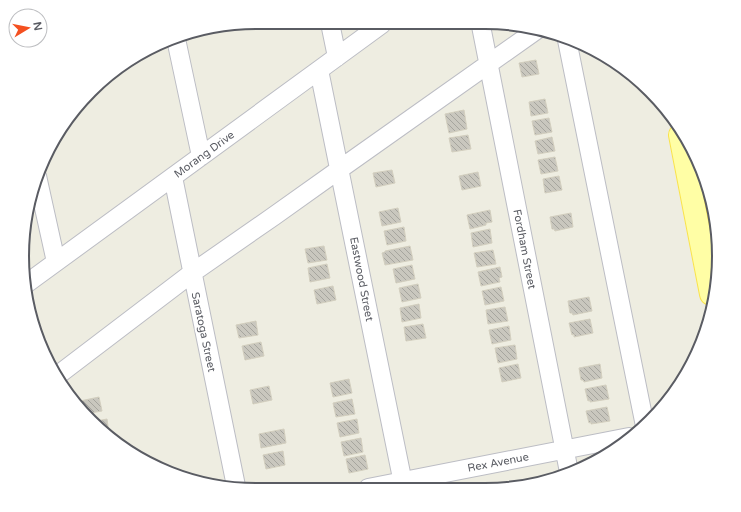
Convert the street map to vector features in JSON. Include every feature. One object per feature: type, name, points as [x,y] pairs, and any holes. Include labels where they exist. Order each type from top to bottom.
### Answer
[{"type":"main road","points":[[681,142],[710,288]]},
{"type":"street","points":[[331,29],[337,57]]},
{"type":"street","name":"Morang Drive","points":[[30,281],[375,29]]},
{"type":"street","name":"Fordham Street","points":[[482,29],[568,467]]},
{"type":"street","points":[[61,373],[192,273],[531,34]]},
{"type":"street","points":[[177,43],[201,156]]},
{"type":"street","points":[[568,45],[644,419]]},
{"type":"street","name":"Eastwood Street","points":[[319,70],[403,483]]},
{"type":"street","name":"Saratoga Street","points":[[173,177],[235,482]]},
{"type":"street","points":[[40,188],[56,262]]},
{"type":"street","name":"Rex Avenue","points":[[408,483],[619,439]]},
{"type":"building","points":[[536,60],[539,74],[522,77],[519,63]]},
{"type":"building","points":[[545,99],[548,113],[531,116],[529,102]]},
{"type":"building","points":[[464,110],[467,129],[449,133],[445,114]]},
{"type":"building","points":[[549,118],[552,132],[535,135],[532,121]]},
{"type":"building","points":[[468,135],[471,149],[452,152],[449,138]]},
{"type":"building","points":[[552,137],[555,151],[538,154],[535,141]]},
{"type":"building","points":[[555,157],[558,171],[541,174],[538,160]]},
{"type":"building","points":[[392,170],[395,183],[376,187],[373,173]]},
{"type":"building","points":[[478,172],[481,186],[462,190],[459,176]]},
{"type":"building","points":[[559,176],[562,190],[545,193],[543,179]]},
{"type":"building","points":[[398,208],[401,222],[382,226],[379,212]]},
{"type":"building","points":[[490,210],[492,222],[470,229],[467,215]]},
{"type":"building","points":[[571,213],[573,227],[555,231],[552,229],[550,217]]},
{"type":"building","points":[[404,227],[406,241],[387,245],[384,231]]},
{"type":"building","points":[[490,229],[492,243],[473,247],[471,233]]},
{"type":"building","points":[[324,246],[327,260],[308,263],[305,249]]},
{"type":"building","points":[[410,246],[413,260],[385,265],[382,253],[385,251]]},
{"type":"building","points":[[493,250],[496,264],[477,267],[474,253]]},
{"type":"building","points":[[327,264],[330,278],[310,282],[308,268]]},
{"type":"building","points":[[412,265],[415,279],[396,283],[393,269]]},
{"type":"building","points":[[500,267],[502,277],[499,278],[500,282],[481,286],[478,272]]},
{"type":"building","points":[[418,284],[421,298],[402,302],[399,288]]},
{"type":"building","points":[[333,286],[336,300],[317,304],[314,290]]},
{"type":"building","points":[[501,287],[504,301],[485,305],[482,291]]},
{"type":"building","points":[[589,297],[592,311],[573,315],[570,313],[568,301]]},
{"type":"building","points":[[419,304],[421,318],[402,322],[400,308]]},
{"type":"building","points":[[505,307],[508,321],[488,324],[486,310]]},
{"type":"building","points":[[590,319],[593,333],[574,337],[574,334],[572,335],[569,323]]},
{"type":"building","points":[[256,321],[258,335],[239,338],[236,325]]},
{"type":"building","points":[[423,324],[426,338],[406,341],[404,327]]},
{"type":"building","points":[[509,326],[511,340],[492,344],[489,330]]},
{"type":"building","points":[[261,342],[264,356],[245,360],[242,346]]},
{"type":"building","points":[[515,345],[517,359],[498,363],[495,348]]},
{"type":"building","points":[[518,364],[521,378],[502,382],[499,368]]},
{"type":"building","points":[[600,364],[602,378],[584,382],[581,380],[579,368]]},
{"type":"building","points":[[349,379],[352,393],[333,397],[330,383]]},
{"type":"building","points":[[606,385],[609,399],[588,401],[585,389]]},
{"type":"building","points":[[269,386],[272,400],[253,404],[250,390]]},
{"type":"building","points":[[99,397],[102,411],[91,413],[81,401]]},
{"type":"building","points":[[352,399],[355,414],[336,417],[333,403]]},
{"type":"building","points":[[607,407],[610,421],[589,423],[586,411]]},
{"type":"building","points":[[107,419],[108,429],[106,427],[99,421]]},
{"type":"building","points":[[357,419],[359,433],[340,437],[337,423]]},
{"type":"building","points":[[284,429],[286,443],[261,448],[259,434]]},
{"type":"building","points":[[361,438],[363,452],[344,456],[341,442]]},
{"type":"building","points":[[283,451],[285,465],[266,469],[263,455]]},
{"type":"building","points":[[365,455],[368,469],[349,473],[346,459]]}]
